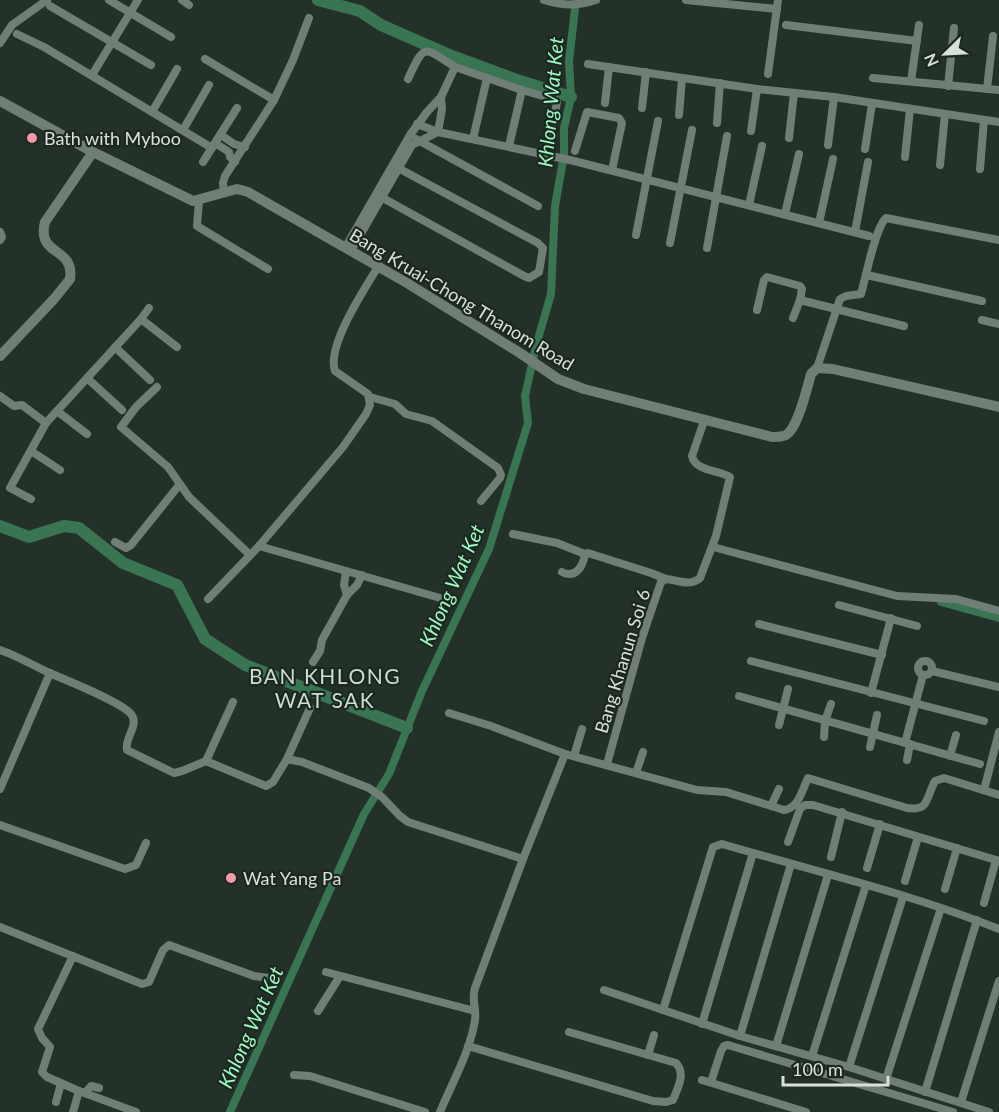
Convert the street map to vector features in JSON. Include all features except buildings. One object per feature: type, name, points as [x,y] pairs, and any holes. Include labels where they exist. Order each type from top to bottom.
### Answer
[{"type":"street","points":[[109,0],[171,37]]},
{"type":"street","points":[[92,75],[138,0]]},
{"type":"street","points":[[182,0],[189,5]]},
{"type":"street","points":[[544,0],[567,5],[585,4],[596,0]]},
{"type":"street","points":[[686,0],[777,9]]},
{"type":"street","points":[[768,74],[778,0]]},
{"type":"street","points":[[0,43],[12,25],[48,3],[151,65]]},
{"type":"street","points":[[224,192],[224,180],[274,100],[309,18]]},
{"type":"street","points":[[786,25],[917,40]]},
{"type":"street","points":[[911,81],[919,25]]},
{"type":"street","points":[[948,86],[954,28]]},
{"type":"street","points":[[17,34],[92,75],[183,130],[229,152]]},
{"type":"street","points":[[987,89],[993,36]]},
{"type":"street","points":[[408,79],[419,54],[428,50],[455,67],[553,99],[557,102],[549,145]]},
{"type":"street","points":[[205,59],[274,100]]},
{"type":"street","points":[[588,64],[999,122]]},
{"type":"street","points":[[348,250],[378,200],[410,135],[441,97],[455,67]]},
{"type":"street","points":[[605,103],[609,67]]},
{"type":"street","points":[[152,112],[177,69]]},
{"type":"street","points":[[642,108],[646,72]]},
{"type":"street","points":[[473,139],[487,78]]},
{"type":"street","points":[[679,115],[682,78]]},
{"type":"street","points":[[873,78],[999,90]]},
{"type":"street","points":[[717,123],[720,83]]},
{"type":"street","points":[[183,130],[209,85]]},
{"type":"street","points":[[752,131],[757,89]]},
{"type":"street","points":[[509,146],[522,90]]},
{"type":"street","points":[[789,138],[794,93]]},
{"type":"street","points":[[438,132],[441,97]]},
{"type":"street","points":[[828,145],[834,97]]},
{"type":"street","points":[[0,101],[93,152],[186,198],[199,201],[197,226],[268,269]]},
{"type":"street","points":[[865,149],[872,104]]},
{"type":"street","points":[[203,162],[237,108]]},
{"type":"street","points":[[905,157],[910,109]]},
{"type":"street","points":[[575,151],[587,112],[619,118],[622,123],[612,170]]},
{"type":"street","points":[[940,165],[945,114]]},
{"type":"street","points":[[980,170],[984,120]]},
{"type":"street","points":[[636,235],[658,121]]},
{"type":"street","points":[[417,124],[438,132],[612,170],[869,236]]},
{"type":"street","points":[[670,243],[692,130]]},
{"type":"street","points":[[394,170],[412,145],[438,132]]},
{"type":"street","points":[[220,135],[234,144],[245,147]]},
{"type":"street","points":[[410,135],[538,206]]},
{"type":"street","points":[[706,248],[727,136]]},
{"type":"street","points":[[234,144],[229,152],[235,162]]},
{"type":"street","points":[[749,205],[762,146]]},
{"type":"street","points":[[0,356],[70,279],[69,264],[66,259],[46,244],[43,230],[45,222],[93,152]]},
{"type":"street","points":[[785,213],[798,154]]},
{"type":"street","points":[[819,223],[833,159]]},
{"type":"street","points":[[855,232],[868,162]]},
{"type":"street","points":[[378,200],[524,276],[529,278],[539,272],[543,248],[538,243],[394,170]]},
{"type":"street","name":"Bang Kruai-Chong Thanom Road","points":[[199,201],[237,189],[248,192],[378,267],[566,383],[704,421],[772,437],[786,435],[795,423],[811,374],[817,368]]},
{"type":"street","points":[[999,240],[889,218],[882,220],[861,294],[842,297],[817,368],[833,369],[999,407]]},
{"type":"street","points":[[0,232],[2,237],[0,240]]},
{"type":"street","points":[[378,267],[351,311],[341,333],[333,361],[335,371],[370,397],[395,404],[409,415],[432,421],[498,468],[500,478],[481,501]]},
{"type":"street","points":[[867,274],[982,301]]},
{"type":"street","points":[[757,310],[764,280],[767,277],[800,285],[802,289],[800,300],[793,318]]},
{"type":"street","points":[[800,300],[904,326]]},
{"type":"street","points":[[31,499],[10,488],[46,423],[149,308]]},
{"type":"street","points":[[141,319],[177,347]]},
{"type":"street","points":[[982,320],[999,324]]},
{"type":"street","points":[[115,347],[150,380]]},
{"type":"street","points":[[87,378],[122,410]]},
{"type":"street","points":[[157,387],[136,407],[121,427],[168,467],[189,496],[249,554]]},
{"type":"street","points":[[0,396],[14,406],[22,405],[46,423]]},
{"type":"street","points":[[208,599],[259,546],[344,447],[366,414],[370,405],[370,397]]},
{"type":"street","points":[[57,411],[87,434]]},
{"type":"street","name":"Bang Khanun Soi 6","points":[[607,764],[642,638],[661,582],[666,579],[686,583],[697,581],[713,547],[730,477],[696,465],[693,461],[692,456],[704,421]]},
{"type":"street","points":[[31,451],[60,470]]},
{"type":"street","points":[[115,542],[126,548],[131,545],[180,484]]},
{"type":"street","points":[[513,534],[557,543],[666,579]]},
{"type":"street","points":[[259,546],[454,602]]},
{"type":"street","points":[[713,547],[897,596],[956,599],[999,611]]},
{"type":"street","points":[[562,572],[569,574],[576,572],[582,566],[585,554]]},
{"type":"street","points":[[346,571],[344,585],[347,596]]},
{"type":"street","points":[[313,662],[320,651],[322,640],[362,575]]},
{"type":"street","points":[[839,604],[917,626]]},
{"type":"street","points":[[871,693],[891,618]]},
{"type":"street","points":[[759,624],[882,655]]},
{"type":"street","points":[[0,650],[95,693],[131,714],[134,724],[126,746],[129,753],[174,772],[206,761],[233,702]]},
{"type":"street","points":[[751,661],[984,721]]},
{"type":"street","points":[[923,675],[918,669],[922,662],[929,663],[932,670]]},
{"type":"street","points":[[923,675],[932,670]]},
{"type":"street","points":[[932,670],[999,687]]},
{"type":"street","points":[[0,789],[50,673]]},
{"type":"street","points":[[907,760],[915,703],[923,675]]},
{"type":"street","points":[[779,725],[788,689]]},
{"type":"street","points":[[739,696],[980,764]]},
{"type":"street","points":[[824,737],[825,721],[831,704]]},
{"type":"street","points":[[206,761],[266,786],[273,782],[287,759],[310,708]]},
{"type":"street","points":[[449,713],[570,755],[697,790],[726,792],[784,810],[795,805],[808,778],[918,810],[923,807],[935,781],[944,778],[999,795]]},
{"type":"street","points":[[870,747],[877,715]]},
{"type":"street","points":[[440,1112],[468,1046],[475,1020],[473,994],[523,859],[582,729]]},
{"type":"street","points":[[984,790],[999,732]]},
{"type":"street","points":[[950,756],[956,735]]},
{"type":"street","points":[[636,773],[643,752]]},
{"type":"street","points":[[287,759],[311,765],[369,788],[382,796],[403,819],[523,859]]},
{"type":"street","points":[[771,806],[779,789]]},
{"type":"street","points":[[788,842],[798,813],[805,806],[813,805],[998,860],[984,903]]},
{"type":"street","points":[[831,857],[842,812]]},
{"type":"street","points":[[867,868],[880,824]]},
{"type":"street","points":[[0,825],[125,869],[136,865],[146,843]]},
{"type":"street","points":[[905,881],[918,837]]},
{"type":"street","points":[[663,1010],[714,847],[717,844],[866,885],[999,929]]},
{"type":"street","points":[[945,890],[957,848]]},
{"type":"street","points":[[702,1024],[753,853]]},
{"type":"street","points":[[740,1036],[791,864]]},
{"type":"street","points":[[776,1046],[828,875]]},
{"type":"street","points":[[812,1056],[866,885]]},
{"type":"street","points":[[849,1067],[903,897]]},
{"type":"street","points":[[886,1079],[941,908]]},
{"type":"street","points":[[925,1092],[977,920]]},
{"type":"street","points":[[0,927],[146,984],[165,946],[173,945],[254,976],[269,978]]},
{"type":"street","points":[[73,956],[38,1029],[50,1047],[42,1072],[47,1077],[82,1092],[136,1112]]},
{"type":"street","points":[[326,972],[475,1011]]},
{"type":"street","points":[[318,1011],[340,976]]},
{"type":"street","points":[[961,1102],[999,981]]},
{"type":"street","points":[[604,990],[702,1024],[849,1067],[989,1112]]},
{"type":"street","points":[[468,1046],[653,1101],[670,1102],[673,1100],[680,1086],[681,1070],[676,1063],[569,1032]]},
{"type":"street","points":[[648,1055],[654,1035]]},
{"type":"street","points":[[806,1112],[706,1081],[724,1046],[728,1045],[926,1108],[953,1112]]},
{"type":"street","points":[[294,1075],[310,1076],[425,1112]]},
{"type":"street","points":[[56,1102],[61,1083]]},
{"type":"street","points":[[73,1112],[82,1092],[91,1086],[99,1088]]},
{"type":"waterway","points":[[318,0],[360,11],[381,25],[447,54],[571,97]]},
{"type":"waterway","name":"Khlong Wat Ket","points":[[230,1112],[364,814],[389,774],[422,691],[489,549],[528,423],[525,396],[551,294],[555,206],[564,155],[564,128],[571,97],[569,61],[576,0]]},
{"type":"waterway","points":[[0,526],[29,537],[64,526],[79,528],[123,563],[177,585],[205,639],[245,665],[407,728]]},
{"type":"waterway","points":[[941,602],[999,618]]},
{"type":"place","name":"Bath with Myboo","points":[[32,138]]},
{"type":"place","name":"Wat Yang Pa","points":[[231,878]]},
{"type":"district","name":"BAN KHLONG WAT SAK","points":[[325,687]]}]
